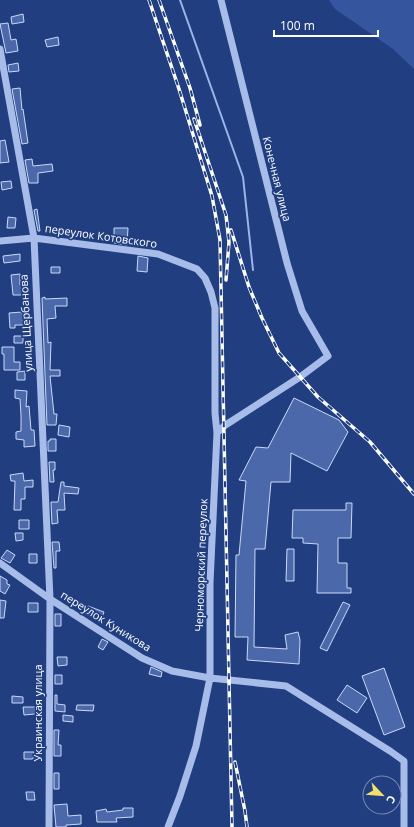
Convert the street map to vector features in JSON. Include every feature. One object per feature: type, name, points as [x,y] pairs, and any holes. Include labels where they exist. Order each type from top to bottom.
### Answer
[{"type":"street","name":"Конечная улица","points":[[217,433],[224,426],[300,377],[328,356],[299,304],[285,255],[221,0]]},
{"type":"street","name":"улица Щербанова","points":[[0,49],[34,238],[50,599]]},
{"type":"street","name":"переулок Котовского","points":[[0,241],[34,238],[158,254],[197,269]]},
{"type":"street","name":"Черноморский переулок","points":[[168,827],[180,796],[196,746],[210,678],[210,583],[217,433],[215,413],[215,308],[211,292],[205,278],[197,269]]},
{"type":"street","name":"переулок Куникова","points":[[0,563],[50,599],[142,658],[172,670],[210,678],[286,686],[390,751],[404,761],[404,827]]},
{"type":"street","name":"Украинская улица","points":[[49,827],[50,599]]},
{"type":"shaded area","points":[[329,0],[414,0],[414,69],[393,49],[335,9]]},
{"type":"building","points":[[23,14],[24,22],[12,24],[11,17]]},
{"type":"building","points":[[8,23],[11,40],[16,39],[18,51],[6,53],[0,24]]},
{"type":"building","points":[[58,37],[59,45],[47,47],[45,40]]},
{"type":"building","points":[[18,63],[19,71],[9,72],[8,65]]},
{"type":"building","points":[[20,88],[28,143],[22,144],[12,89]]},
{"type":"building","points":[[5,140],[9,162],[0,163],[0,141]]},
{"type":"building","points":[[32,159],[33,166],[52,164],[53,171],[38,173],[38,183],[29,183],[25,160]]},
{"type":"building","points":[[11,181],[12,188],[2,190],[1,182]]},
{"type":"building","points":[[37,209],[40,231],[38,231],[34,210]]},
{"type":"building","points":[[8,217],[16,218],[15,228],[7,228]]},
{"type":"building","points":[[114,228],[128,228],[127,245],[114,243]]},
{"type":"building","points":[[20,254],[20,261],[4,263],[3,256]]},
{"type":"building","points":[[138,256],[148,258],[147,272],[137,271]]},
{"type":"building","points":[[51,267],[60,267],[60,273],[51,273]]},
{"type":"building","points":[[20,274],[20,285],[22,284],[23,295],[13,295],[11,275]]},
{"type":"building","points":[[45,297],[45,299],[67,298],[67,306],[55,306],[56,318],[47,319],[48,343],[51,342],[50,370],[60,370],[60,376],[50,376],[54,414],[57,414],[56,425],[47,425],[42,298]]},
{"type":"building","points":[[22,312],[24,325],[15,325],[15,328],[10,328],[9,313]]},
{"type":"building","points":[[14,336],[23,336],[23,343],[14,343]]},
{"type":"building","points":[[2,347],[14,347],[14,362],[20,362],[20,370],[4,370],[4,354],[2,354]]},
{"type":"building","points":[[25,371],[25,380],[17,380],[17,372]]},
{"type":"building","points":[[15,390],[27,391],[26,407],[29,406],[31,430],[34,430],[35,446],[24,447],[24,440],[16,439],[16,432],[21,431],[21,415],[20,399],[15,398]]},
{"type":"building","points":[[294,398],[339,420],[348,432],[327,471],[291,453],[290,482],[271,482],[265,549],[255,549],[254,647],[287,649],[285,635],[298,632],[300,640],[299,664],[247,660],[248,637],[235,637],[236,555],[239,555],[246,481],[239,480],[256,447],[268,448]]},
{"type":"building","points":[[59,425],[70,427],[69,437],[58,435]]},
{"type":"building","points":[[50,439],[56,439],[56,451],[48,451],[48,441],[50,441]]},
{"type":"building","points":[[49,462],[55,462],[55,470],[53,470],[54,482],[50,482]]},
{"type":"building","points":[[23,473],[24,481],[33,480],[33,487],[25,487],[25,499],[21,499],[21,510],[14,510],[15,481],[11,481],[10,475]]},
{"type":"building","points":[[61,482],[64,482],[64,486],[79,488],[78,494],[64,493],[65,510],[57,510],[58,523],[52,524],[51,502],[58,502]]},
{"type":"building","points":[[346,503],[352,503],[351,538],[338,538],[338,563],[347,563],[347,588],[351,588],[351,593],[317,593],[318,544],[303,543],[303,538],[292,538],[293,510],[346,510]]},
{"type":"building","points":[[19,520],[29,520],[29,529],[19,529]]},
{"type":"building","points":[[15,533],[23,533],[23,540],[16,541]]},
{"type":"building","points":[[52,542],[59,542],[60,551],[56,551],[56,568],[54,568]]},
{"type":"building","points":[[287,549],[294,549],[294,581],[286,581]]},
{"type":"building","points":[[7,550],[15,555],[10,563],[1,558]]},
{"type":"building","points":[[29,554],[37,554],[37,563],[29,563]]},
{"type":"building","points":[[0,576],[7,580],[7,584],[10,585],[5,594],[0,591]]},
{"type":"building","points":[[0,600],[6,601],[4,618],[0,618]]},
{"type":"building","points":[[343,602],[350,605],[327,651],[320,648]]},
{"type":"building","points":[[28,603],[38,603],[38,612],[28,612]]},
{"type":"building","points":[[88,606],[104,612],[101,620],[85,614]]},
{"type":"building","points":[[55,614],[61,614],[61,626],[55,626]]},
{"type":"building","points":[[102,639],[108,642],[103,650],[98,647]]},
{"type":"building","points":[[57,657],[67,657],[67,665],[58,666]]},
{"type":"building","points":[[151,667],[162,672],[161,677],[149,674]]},
{"type":"building","points":[[384,668],[405,727],[384,735],[362,676]]},
{"type":"building","points":[[55,675],[62,675],[62,684],[55,684]]},
{"type":"building","points":[[347,685],[367,698],[357,713],[337,700]]},
{"type":"building","points":[[55,695],[57,695],[57,704],[65,705],[65,712],[55,711]]},
{"type":"building","points":[[12,696],[23,697],[23,703],[12,703]]},
{"type":"building","points":[[77,705],[94,705],[93,711],[76,710]]},
{"type":"building","points":[[23,707],[35,707],[35,714],[24,715]]},
{"type":"building","points":[[63,715],[73,716],[73,722],[63,721]]},
{"type":"building","points":[[54,730],[59,730],[58,745],[61,745],[61,756],[54,756]]},
{"type":"building","points":[[24,752],[34,752],[33,759],[24,759]]},
{"type":"building","points":[[54,773],[59,773],[59,789],[54,789]]},
{"type":"building","points":[[26,792],[34,792],[35,800],[27,800]]},
{"type":"building","points":[[67,804],[68,816],[81,815],[81,824],[56,827],[54,805]]},
{"type":"building","points":[[123,808],[133,808],[133,817],[116,818],[117,822],[97,822],[96,811],[106,809],[107,812],[123,810]]},
{"type":"waterway","points":[[180,0],[243,177],[253,270]]},
{"type":"railway","points":[[149,0],[179,89],[212,196],[220,240],[232,827]]},
{"type":"railway","points":[[159,0],[190,88],[200,125]]},
{"type":"railway","points":[[194,119],[226,215],[229,242],[226,280]]},
{"type":"railway","points":[[231,230],[249,287],[279,353],[318,397],[370,442],[414,494]]},
{"type":"railway","points":[[235,762],[247,827]]}]
